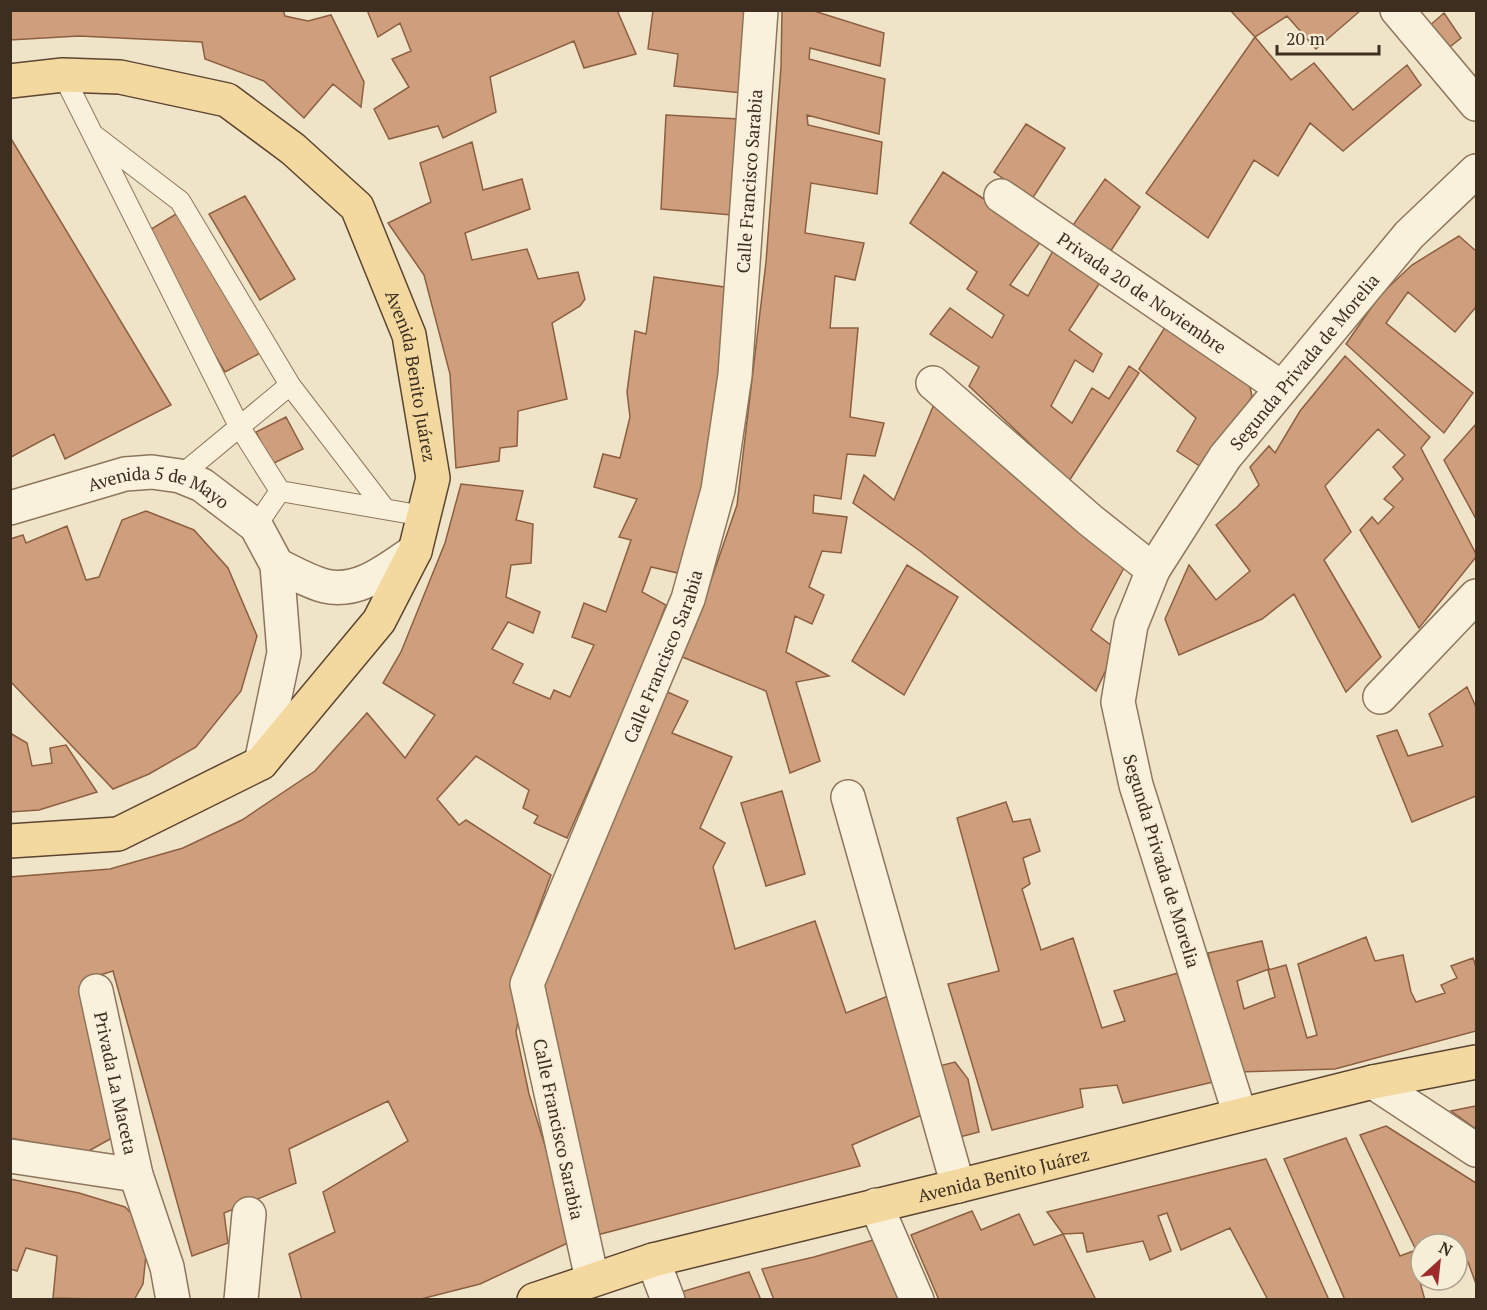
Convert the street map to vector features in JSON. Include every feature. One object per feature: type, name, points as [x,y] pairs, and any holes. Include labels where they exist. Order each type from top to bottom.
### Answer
[{"type":"main road","name":"Avenida Benito Juárez","points":[[10,81],[63,75],[120,77],[227,100],[293,149],[357,207],[409,335],[433,478],[416,551],[379,621],[261,763],[118,834],[10,841]]},
{"type":"main road","name":"Avenida Benito Juárez","points":[[534,1299],[653,1260],[1373,1082],[1476,1062]]},
{"type":"street","name":"Calle Francisco Sarabia","points":[[592,1279],[527,984],[688,599],[718,490],[735,375],[761,10]]},
{"type":"street","points":[[1405,13],[1476,104]]},
{"type":"street","name":"Segunda Privada de Morelia","points":[[1240,1115],[1136,785],[1118,702],[1131,625],[1153,570],[1225,457],[1410,235],[1476,171]]},
{"type":"street","name":"Privada 20 de Noviembre","points":[[1001,196],[1282,388]]},
{"type":"street","points":[[933,382],[1090,520],[1153,570]]},
{"type":"street","name":"Avenida 5 de Mayo","points":[[10,508],[125,474],[152,472],[180,476],[202,485],[256,526],[277,565],[284,653],[261,763]]},
{"type":"street","points":[[277,565],[326,586],[349,586],[370,581],[416,551]]},
{"type":"street","points":[[1380,697],[1476,596]]},
{"type":"street","points":[[848,797],[958,1186]]},
{"type":"street","name":"Privada La Maceta","points":[[96,991],[136,1175],[167,1267],[173,1299]]},
{"type":"street","points":[[1373,1082],[1476,1149]]},
{"type":"street","name":"Privada La Maceta","points":[[10,1156],[136,1175]]},
{"type":"street","points":[[876,1205],[918,1299]]},
{"type":"street","points":[[241,1299],[249,1214]]},
{"type":"street","points":[[653,1260],[668,1299]]},
{"type":"lane","points":[[63,75],[239,426],[280,491],[424,516]]},
{"type":"lane","points":[[91,134],[180,201],[290,385],[385,509]]},
{"type":"lane","points":[[180,476],[290,385]]},
{"type":"lane","points":[[256,526],[280,491]]},
{"type":"building","points":[[10,10],[283,10],[285,16],[308,21],[331,15],[364,82],[361,107],[333,84],[304,118],[264,81],[205,59],[202,42],[79,36],[10,40]]},
{"type":"building","points":[[367,10],[617,10],[636,54],[584,68],[574,41],[490,77],[496,112],[443,138],[438,126],[389,139],[374,109],[409,87],[392,59],[411,51],[400,23],[378,37]]},
{"type":"building","points":[[653,10],[746,10],[742,93],[674,86],[678,54],[648,49]]},
{"type":"building","points":[[782,10],[811,10],[884,33],[880,66],[810,48],[809,59],[885,79],[879,134],[807,115],[808,125],[882,142],[877,194],[811,183],[805,233],[864,243],[855,280],[835,276],[830,328],[858,328],[850,417],[884,423],[875,456],[847,454],[841,499],[814,495],[813,513],[847,517],[841,553],[822,551],[809,587],[824,595],[812,624],[795,616],[786,652],[829,676],[796,682],[820,761],[790,773],[766,691],[680,656],[695,627],[737,505],[766,262],[781,67]]},
{"type":"building","points":[[1230,10],[1361,10],[1316,49],[1287,16],[1255,37]]},
{"type":"building","points":[[1444,13],[1461,38],[1446,50],[1428,27]]},
{"type":"building","points":[[1255,37],[1291,80],[1314,63],[1353,110],[1407,65],[1421,85],[1343,151],[1310,123],[1278,176],[1254,160],[1208,238],[1146,193]]},
{"type":"building","points":[[666,115],[739,119],[732,215],[661,209]]},
{"type":"building","points":[[1026,124],[1065,148],[1032,199],[994,172]]},
{"type":"building","points":[[10,137],[171,405],[65,459],[54,434],[10,456]]},
{"type":"building","points":[[472,142],[483,190],[522,179],[530,209],[465,233],[472,260],[527,249],[538,279],[578,272],[585,299],[580,306],[552,323],[567,399],[518,411],[517,446],[500,448],[499,461],[456,468],[450,374],[424,275],[388,223],[431,202],[420,163]]},
{"type":"building","points":[[943,172],[1043,238],[1010,285],[1028,296],[1054,249],[1101,281],[1069,330],[1102,354],[1093,372],[1075,360],[1051,406],[1072,423],[1092,388],[1109,399],[1129,366],[1139,373],[1069,481],[969,386],[979,367],[930,334],[950,308],[992,338],[1004,315],[967,289],[977,272],[910,223]]},
{"type":"building","points":[[1105,179],[1140,207],[1108,255],[1071,228]]},
{"type":"building","points":[[245,196],[295,279],[260,300],[209,214]]},
{"type":"building","points":[[181,211],[262,352],[225,372],[143,234]]},
{"type":"building","points":[[1459,236],[1476,251],[1476,307],[1455,332],[1408,292],[1386,323],[1473,393],[1444,433],[1346,344],[1380,295],[1412,265]]},
{"type":"building","points":[[654,277],[731,288],[725,354],[700,502],[682,574],[651,567],[642,592],[666,605],[635,685],[567,838],[534,823],[538,816],[523,808],[529,790],[476,756],[437,799],[459,825],[466,820],[551,875],[516,970],[518,1021],[516,1032],[529,1094],[574,1240],[480,1284],[417,1300],[302,1300],[289,1254],[335,1232],[323,1192],[408,1141],[388,1101],[289,1149],[296,1183],[224,1213],[228,1243],[192,1256],[113,971],[84,980],[119,1134],[87,1152],[10,1138],[10,877],[110,869],[183,848],[242,820],[315,771],[367,713],[405,758],[435,715],[383,683],[401,652],[445,543],[461,484],[523,491],[516,520],[533,524],[531,563],[511,565],[506,597],[540,612],[533,633],[508,622],[492,649],[523,664],[513,683],[550,699],[554,690],[570,697],[594,645],[572,637],[584,603],[606,612],[631,540],[619,537],[637,499],[594,487],[603,454],[620,458],[630,417],[627,392],[635,331],[646,334]]},
{"type":"building","points":[[1167,324],[1248,378],[1252,396],[1210,473],[1177,451],[1196,418],[1139,369]]},
{"type":"building","points":[[1345,356],[1430,437],[1421,448],[1476,557],[1419,628],[1360,530],[1372,517],[1378,524],[1394,507],[1384,499],[1403,479],[1393,467],[1405,455],[1378,429],[1325,486],[1351,532],[1324,560],[1381,657],[1346,692],[1294,594],[1262,619],[1179,655],[1165,619],[1189,565],[1216,600],[1250,571],[1216,525],[1259,485],[1250,467],[1269,446],[1275,453],[1300,411]]},
{"type":"building","points":[[937,397],[1125,566],[1091,630],[1116,649],[1096,691],[920,551],[853,503],[864,475],[894,500]]},
{"type":"building","points":[[286,417],[303,449],[272,464],[256,432]]},
{"type":"building","points":[[1476,424],[1476,519],[1444,460]]},
{"type":"building","points":[[146,511],[194,530],[228,568],[257,636],[241,691],[196,747],[149,774],[113,789],[10,681],[10,539],[23,535],[26,543],[67,526],[86,580],[99,577],[122,520]]},
{"type":"building","points":[[907,565],[958,597],[904,695],[852,661]]},
{"type":"building","points":[[1467,687],[1476,707],[1476,796],[1412,822],[1377,736],[1397,730],[1408,756],[1443,746],[1429,714]]},
{"type":"building","points":[[663,690],[688,701],[672,733],[732,757],[700,828],[725,843],[713,867],[735,949],[815,921],[846,1013],[893,994],[924,1114],[852,1145],[860,1166],[597,1235],[539,974]]},
{"type":"building","points":[[10,733],[27,743],[32,766],[52,763],[50,748],[66,745],[97,792],[39,810],[10,812]]},
{"type":"building","points":[[782,791],[805,874],[766,886],[741,803]]},
{"type":"building","points":[[1006,802],[1013,822],[1030,819],[1040,851],[1023,858],[1030,884],[1022,889],[1041,950],[1073,938],[1102,1028],[1125,1021],[1114,991],[1189,970],[1222,1080],[1123,1103],[1117,1085],[1080,1089],[1083,1107],[992,1130],[948,984],[999,971],[957,818]]},
{"type":"building","points":[[1366,937],[1375,961],[1403,955],[1411,992],[1416,1002],[1445,993],[1441,985],[1457,978],[1451,966],[1473,958],[1476,967],[1476,1031],[1335,1069],[1237,1072],[1208,953],[1262,941],[1269,969],[1237,981],[1244,1009],[1275,997],[1268,970],[1286,965],[1307,1038],[1317,1035],[1298,964]]},
{"type":"building","points":[[955,1062],[968,1079],[979,1132],[952,1139],[935,1067]]},
{"type":"building","points":[[1476,1106],[1476,1129],[1451,1111]]},
{"type":"building","points":[[1386,1126],[1476,1183],[1476,1284],[1469,1265],[1469,1232],[1409,1232],[1409,1236],[1360,1135]]},
{"type":"building","points":[[1346,1138],[1400,1256],[1409,1253],[1409,1292],[1423,1292],[1425,1300],[1345,1300],[1284,1159]]},
{"type":"building","points":[[1266,1159],[1329,1300],[1268,1300],[1230,1228],[1181,1250],[1167,1213],[1158,1216],[1171,1251],[1150,1260],[1143,1241],[1087,1252],[1083,1233],[1063,1234],[1047,1212]]},
{"type":"building","points":[[10,1179],[79,1193],[125,1207],[140,1222],[146,1255],[143,1284],[134,1300],[53,1298],[57,1256],[26,1248],[17,1271],[10,1269]]},
{"type":"building","points":[[972,1211],[981,1230],[1019,1214],[1034,1245],[1063,1234],[1096,1300],[939,1300],[911,1235]]},
{"type":"building","points":[[884,1237],[911,1300],[774,1300],[762,1269]]},
{"type":"building","points":[[749,1272],[761,1300],[683,1300],[681,1292]]}]
